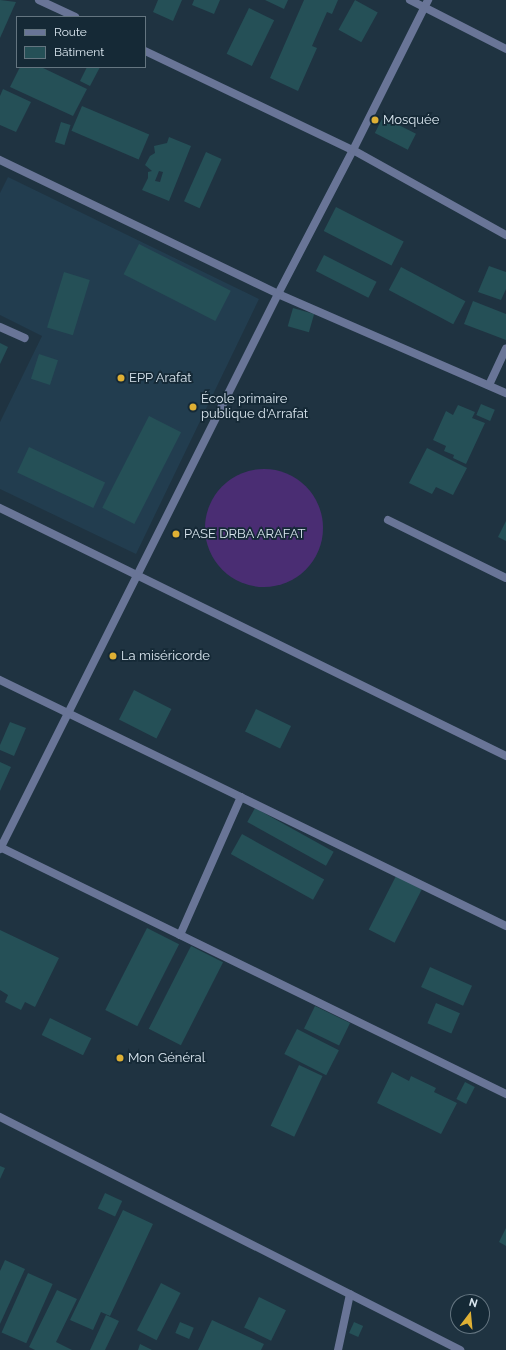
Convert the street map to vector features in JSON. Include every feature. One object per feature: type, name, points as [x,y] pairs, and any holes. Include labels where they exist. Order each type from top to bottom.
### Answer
[{"type":"street","points":[[39,0],[73,16]]},
{"type":"street","points":[[410,0],[426,3],[506,49]]},
{"type":"street","points":[[426,3],[0,848],[506,1094]]},
{"type":"street","points":[[146,51],[353,150],[506,235]]},
{"type":"street","points":[[0,160],[278,294],[506,393]]},
{"type":"street","points":[[0,327],[24,338]]},
{"type":"street","points":[[489,385],[506,349]]},
{"type":"street","points":[[0,508],[506,756]]},
{"type":"street","points":[[388,520],[506,578]]},
{"type":"street","points":[[0,680],[506,926]]},
{"type":"street","points":[[180,935],[241,797]]},
{"type":"street","points":[[0,1117],[460,1350]]},
{"type":"street","points":[[338,1350],[350,1294]]},
{"type":"shaded area","name":"EPP Arafat","points":[[8,177],[259,299],[136,554],[0,489],[0,422],[42,336],[0,315],[0,193]]},
{"type":"shaded area","points":[[264,469],[275,470],[297,479],[313,495],[322,517],[322,539],[313,561],[297,577],[275,586],[264,587],[253,586],[231,577],[215,561],[206,539],[205,528],[206,517],[215,495],[231,479],[253,470]]},
{"type":"building","points":[[0,0],[16,2],[0,38]]},
{"type":"building","points":[[158,0],[182,0],[173,21],[153,12]]},
{"type":"building","points":[[194,0],[220,0],[214,14],[192,5]]},
{"type":"building","points":[[265,0],[288,0],[284,9]]},
{"type":"building","points":[[304,0],[338,0],[332,14],[327,12],[312,46],[317,48],[298,91],[270,78]]},
{"type":"building","points":[[355,0],[378,13],[361,42],[339,30]]},
{"type":"building","points":[[249,8],[274,20],[252,66],[227,54]]},
{"type":"building","points":[[20,68],[43,68],[87,89],[73,116],[10,87]]},
{"type":"building","points":[[86,68],[99,68],[90,86],[80,81]]},
{"type":"building","points":[[3,89],[31,102],[16,132],[0,125],[0,96]]},
{"type":"building","points":[[82,106],[149,135],[139,159],[71,131]]},
{"type":"building","points":[[383,117],[416,134],[408,150],[375,133]]},
{"type":"building","points":[[61,122],[71,125],[64,145],[55,142]]},
{"type":"building","points":[[169,137],[191,146],[169,201],[142,190],[148,178],[148,172],[152,171],[145,165],[150,156],[155,153],[154,146],[167,143]],"holes":[[[159,171],[163,172],[160,182],[155,181]]]},
{"type":"building","points":[[206,152],[222,159],[200,208],[184,201]]},
{"type":"building","points":[[336,207],[404,242],[391,266],[324,231]]},
{"type":"building","points":[[139,244],[231,291],[215,321],[124,274]]},
{"type":"building","points":[[324,255],[377,282],[368,298],[316,271]]},
{"type":"building","points":[[489,266],[506,272],[506,289],[501,300],[478,292]]},
{"type":"building","points":[[401,267],[465,301],[453,324],[389,290]]},
{"type":"building","points":[[64,272],[90,280],[73,335],[47,327]]},
{"type":"building","points":[[473,301],[506,314],[506,340],[464,324]]},
{"type":"building","points":[[293,308],[314,314],[309,332],[288,326]]},
{"type":"building","points":[[0,343],[8,347],[0,364]]},
{"type":"building","points":[[39,354],[58,360],[50,385],[31,379]]},
{"type":"building","points":[[481,404],[495,410],[490,421],[476,415]]},
{"type":"building","points":[[458,405],[475,412],[472,418],[485,423],[466,464],[453,458],[454,455],[444,451],[446,446],[433,440],[446,411],[453,415]]},
{"type":"building","points":[[149,416],[181,432],[134,524],[102,508]]},
{"type":"building","points":[[29,447],[105,482],[93,508],[17,472]]},
{"type":"building","points":[[427,448],[467,468],[453,495],[436,487],[432,494],[409,483]]},
{"type":"building","points":[[506,521],[506,541],[498,537]]},
{"type":"building","points":[[134,690],[171,709],[156,738],[119,719]]},
{"type":"building","points":[[256,709],[291,726],[280,749],[245,731]]},
{"type":"building","points":[[10,722],[26,728],[14,756],[0,750],[0,745]]},
{"type":"building","points":[[0,762],[11,767],[0,791]]},
{"type":"building","points":[[255,808],[334,852],[326,866],[247,822]]},
{"type":"building","points":[[242,834],[324,880],[313,900],[231,854]]},
{"type":"building","points":[[396,876],[422,889],[395,943],[369,929]]},
{"type":"building","points":[[147,928],[179,944],[137,1026],[105,1010]]},
{"type":"building","points":[[0,930],[59,958],[35,1007],[25,1002],[21,1010],[5,1002],[8,995],[0,990]]},
{"type":"building","points":[[191,946],[223,962],[181,1045],[149,1029]]},
{"type":"building","points":[[430,967],[472,986],[463,1006],[421,987]]},
{"type":"building","points":[[436,1003],[460,1013],[451,1033],[427,1023]]},
{"type":"building","points":[[315,1006],[350,1023],[339,1046],[304,1028]]},
{"type":"building","points":[[50,1018],[91,1038],[83,1055],[42,1035]]},
{"type":"building","points":[[297,1029],[339,1050],[326,1075],[284,1054]]},
{"type":"building","points":[[299,1065],[323,1076],[294,1137],[271,1126]]},
{"type":"building","points":[[392,1072],[409,1081],[411,1076],[436,1088],[434,1092],[457,1103],[441,1134],[377,1103]]},
{"type":"building","points":[[465,1082],[475,1087],[466,1104],[456,1099]]},
{"type":"building","points":[[0,1166],[5,1168],[0,1179]]},
{"type":"building","points":[[105,1193],[122,1201],[115,1216],[98,1208]]},
{"type":"building","points":[[123,1210],[153,1224],[110,1316],[101,1312],[93,1330],[70,1320]]},
{"type":"building","points":[[506,1228],[506,1246],[499,1242]]},
{"type":"building","points":[[5,1260],[25,1269],[0,1324],[0,1271]]},
{"type":"building","points":[[28,1273],[53,1284],[26,1343],[2,1332]]},
{"type":"building","points":[[161,1283],[181,1293],[157,1340],[137,1330]]},
{"type":"building","points":[[57,1290],[77,1299],[56,1342],[72,1350],[35,1350],[29,1347]]},
{"type":"building","points":[[259,1297],[286,1310],[271,1341],[244,1328]]},
{"type":"building","points":[[106,1315],[119,1321],[105,1350],[90,1350]]},
{"type":"building","points":[[212,1320],[264,1344],[261,1350],[198,1350]]},
{"type":"building","points":[[180,1322],[194,1328],[189,1339],[175,1333]]},
{"type":"building","points":[[354,1322],[363,1326],[358,1337],[349,1333]]},
{"type":"building","points":[[140,1344],[152,1350],[138,1350]]},
{"type":"place","name":"Mosquée","points":[[375,120]]},
{"type":"place","name":"EPP Arafat","points":[[121,378]]},
{"type":"place","name":"École primaire publique d'Arrafat","points":[[193,407]]},
{"type":"place","name":"PASE DRBA ARAFAT","points":[[176,534]]},
{"type":"place","name":"La miséricorde","points":[[113,656]]},
{"type":"place","name":"Mon Général","points":[[120,1058]]}]
